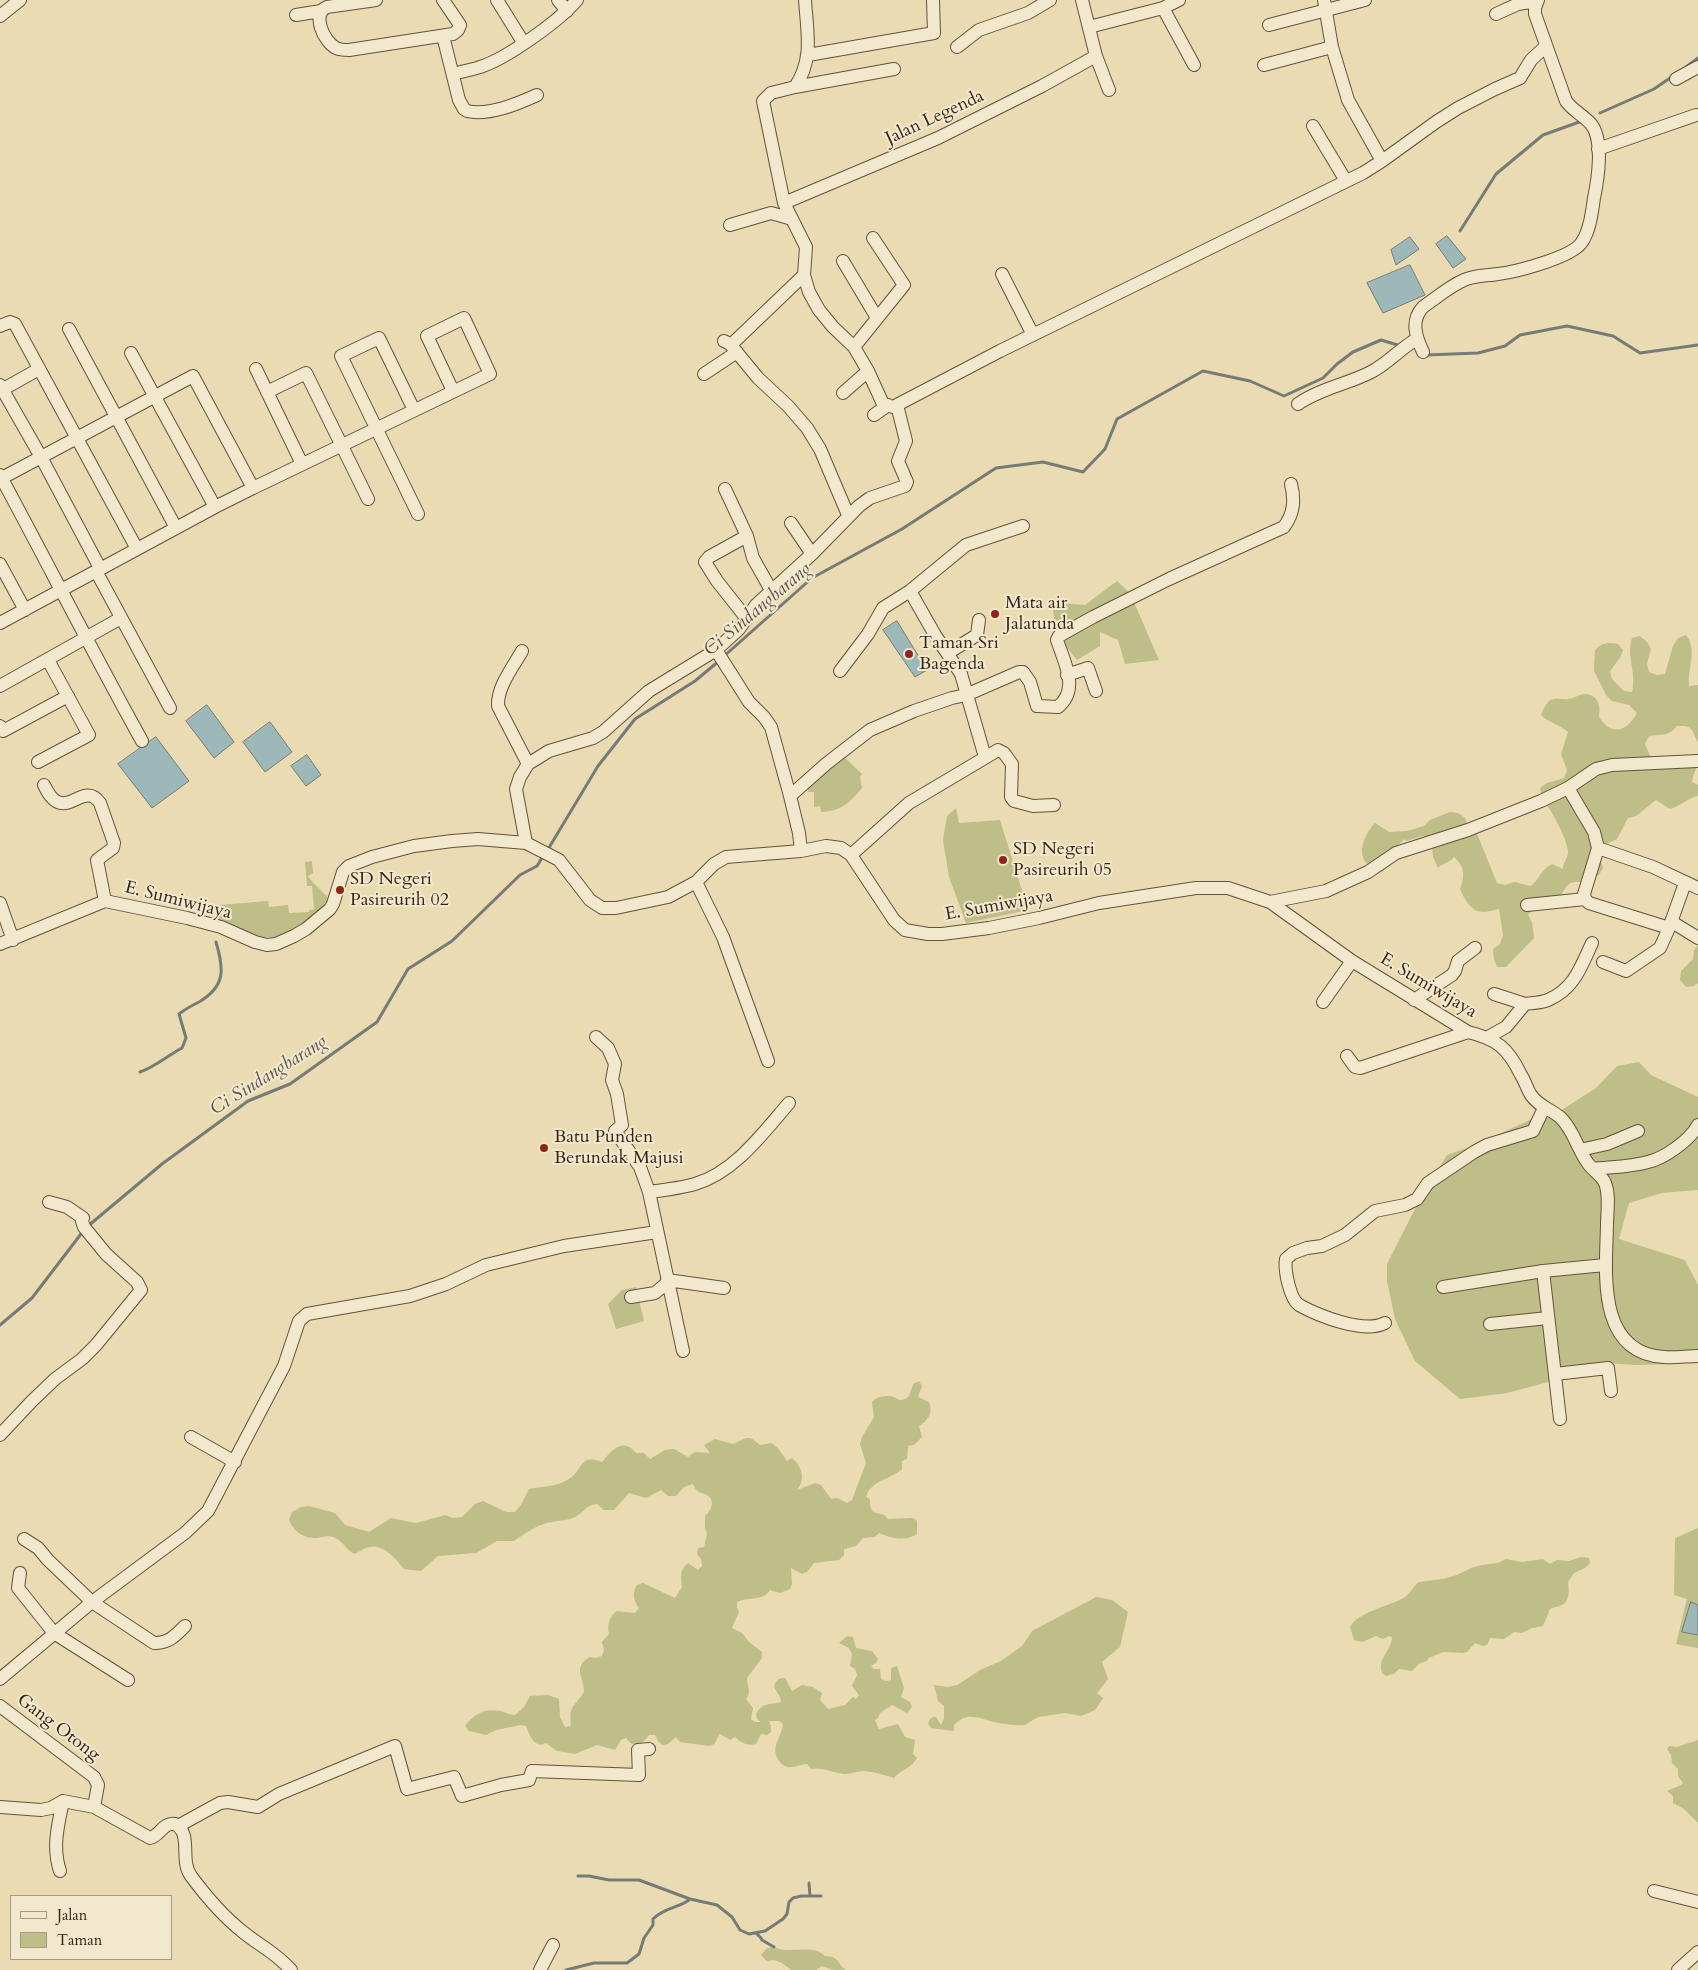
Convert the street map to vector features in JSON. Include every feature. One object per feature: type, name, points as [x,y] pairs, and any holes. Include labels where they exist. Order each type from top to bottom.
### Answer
[{"type":"street","points":[[0,16],[20,0]]},
{"type":"street","points":[[296,15],[376,0]]},
{"type":"street","points":[[321,11],[319,18],[327,39],[331,44],[342,50],[444,36],[456,32],[460,25],[443,0]]},
{"type":"street","points":[[498,0],[523,42]]},
{"type":"street","points":[[558,0],[567,11]]},
{"type":"street","points":[[454,74],[489,64],[567,11],[577,0]]},
{"type":"street","points":[[796,87],[805,72],[808,55],[805,0]]},
{"type":"street","points":[[808,55],[934,33],[933,0]]},
{"type":"street","points":[[956,47],[979,30],[1019,17],[1050,0]]},
{"type":"street","points":[[1082,0],[1096,56],[1109,90]]},
{"type":"street","points":[[1089,28],[1163,8],[1179,0]]},
{"type":"street","points":[[1269,25],[1325,5],[1365,0]]},
{"type":"street","points":[[1496,14],[1518,4],[1538,0]]},
{"type":"street","points":[[1423,352],[1414,341],[1418,312],[1423,307],[1464,280],[1480,275],[1497,274],[1534,266],[1578,248],[1583,241],[1592,213],[1600,172],[1598,149],[1594,129],[1570,107],[1566,100],[1535,14],[1534,8],[1538,0]]},
{"type":"street","points":[[1325,5],[1332,47],[1348,100],[1382,161]]},
{"type":"street","points":[[1163,8],[1194,65]]},
{"type":"street","points":[[444,36],[461,105],[467,111],[492,110],[517,104],[537,95]]},
{"type":"street","points":[[874,415],[1346,182],[1382,161],[1458,108],[1520,78],[1531,60],[1546,46]]},
{"type":"street","points":[[1264,65],[1332,47]]},
{"type":"street","name":"Jalan Legenda","points":[[784,203],[938,138],[1042,86],[1096,56]]},
{"type":"street","points":[[1676,79],[1698,67]]},
{"type":"street","points":[[892,405],[883,404],[868,371],[854,347],[833,327],[819,310],[809,292],[804,275],[806,247],[784,203],[763,101],[771,92],[894,69]]},
{"type":"street","points":[[1598,149],[1696,115]]},
{"type":"street","points":[[1313,126],[1346,182]]},
{"type":"street","points":[[730,225],[771,213],[792,219]]},
{"type":"street","points":[[854,347],[904,285],[874,238]]},
{"type":"street","points":[[843,261],[877,318]]},
{"type":"street","points":[[1002,274],[1034,335]]},
{"type":"street","points":[[704,374],[730,345],[804,275]]},
{"type":"street","points":[[0,623],[214,507],[490,374],[464,318],[427,336],[454,391]]},
{"type":"street","points":[[0,326],[10,322],[15,324],[137,549]]},
{"type":"street","points":[[69,329],[176,528]]},
{"type":"street","points":[[414,410],[379,338],[341,356],[418,514]]},
{"type":"street","points":[[1298,404],[1312,394],[1374,370],[1414,341]]},
{"type":"street","points":[[730,345],[807,428],[820,449],[848,515]]},
{"type":"street","points":[[130,353],[214,507]]},
{"type":"street","points":[[40,369],[1,388],[41,457],[121,618],[170,708]]},
{"type":"street","points":[[256,369],[302,464]]},
{"type":"street","points":[[843,392],[868,371]]},
{"type":"street","points":[[267,392],[306,373],[368,499]]},
{"type":"street","points":[[142,741],[0,477],[193,376],[253,488]]},
{"type":"street","points":[[529,845],[516,789],[520,777],[528,764],[549,751],[594,738],[649,691],[718,653],[756,605],[812,554],[848,515],[870,498],[903,488],[906,484],[898,461],[906,441],[892,405]]},
{"type":"street","points":[[790,796],[826,764],[870,730],[914,711],[966,695],[1023,672],[1030,682],[1037,706],[1058,707],[1067,698],[1070,689],[1068,675],[1057,640],[1058,636],[1169,579],[1284,527],[1294,504],[1290,484]]},
{"type":"street","points":[[725,489],[747,536],[753,558],[771,590]]},
{"type":"street","points":[[792,523],[812,554]]},
{"type":"street","points":[[840,671],[868,634],[880,611],[910,591],[966,545],[1023,526]]},
{"type":"street","points":[[747,536],[707,558],[705,562],[747,618]]},
{"type":"street","points":[[0,564],[25,610]]},
{"type":"street","points":[[910,591],[934,635],[961,674],[985,757]]},
{"type":"street","points":[[0,686],[121,618]]},
{"type":"street","points":[[948,653],[977,635],[979,620]]},
{"type":"street","points":[[522,652],[498,698],[501,713],[528,764]]},
{"type":"street","points":[[718,653],[749,702],[771,727],[790,796],[800,842]]},
{"type":"street","points":[[38,762],[89,735],[48,660]]},
{"type":"street","points":[[1068,675],[1088,668],[1096,692]]},
{"type":"street","points":[[0,726],[3,731],[68,696]]},
{"type":"street","points":[[851,855],[910,803],[998,750],[1012,764],[1011,797],[1014,801],[1033,806],[1054,806]]},
{"type":"street","name":"E. Sumiwijaya","points":[[1270,902],[1326,891],[1368,872],[1396,853],[1468,830],[1568,788],[1596,768],[1612,765],[1698,761]]},
{"type":"street","points":[[44,785],[49,797],[57,803],[64,804],[90,796],[96,798],[100,804],[114,843],[112,848],[97,860],[105,901]]},
{"type":"street","points":[[1568,788],[1594,832],[1598,848],[1584,894],[1586,900]]},
{"type":"street","name":"E. Sumiwijaya","points":[[0,944],[105,901],[187,918],[222,927],[255,942],[276,944],[294,936],[321,918],[333,904],[343,872],[349,866],[414,846],[478,839],[529,845],[548,854],[562,864],[590,900],[598,906],[608,909],[668,897],[696,882],[714,864],[726,857],[800,842],[841,848],[851,855],[894,920],[905,930],[928,934],[989,928],[1099,903],[1196,888],[1228,888],[1270,902],[1352,961],[1414,1000],[1468,1032],[1488,1037],[1502,1046],[1514,1059],[1531,1095],[1544,1108],[1560,1118],[1569,1128],[1580,1150],[1593,1169],[1603,1179],[1607,1188],[1606,1265],[1610,1316],[1616,1328],[1631,1346],[1646,1353],[1663,1357],[1698,1356]]},
{"type":"street","points":[[1598,848],[1653,867],[1698,888]]},
{"type":"street","points":[[696,882],[723,937],[768,1061]]},
{"type":"street","points":[[1603,962],[1626,971],[1660,948],[1671,925],[1685,883]]},
{"type":"street","points":[[1526,905],[1586,900],[1671,925],[1698,938]]},
{"type":"street","points":[[0,903],[13,940]]},
{"type":"street","points":[[1494,994],[1525,1004],[1547,1000],[1575,980],[1592,943]]},
{"type":"street","points":[[1414,1000],[1454,974],[1458,961],[1475,948]]},
{"type":"street","points":[[1323,1002],[1352,961]]},
{"type":"street","points":[[1488,1037],[1506,1027],[1525,1004]]},
{"type":"street","points":[[1347,1056],[1355,1067],[1360,1068],[1468,1032]]},
{"type":"street","points":[[596,1037],[608,1048],[615,1064],[612,1080],[617,1094],[622,1125],[615,1131],[640,1167],[649,1192],[683,1351]]},
{"type":"street","points":[[649,1192],[696,1184],[732,1164],[751,1146],[789,1103]]},
{"type":"street","points":[[1385,1323],[1378,1327],[1354,1326],[1299,1306],[1294,1301],[1285,1266],[1286,1259],[1293,1253],[1307,1248],[1322,1246],[1345,1235],[1375,1212],[1405,1205],[1418,1199],[1428,1183],[1474,1152],[1487,1145],[1533,1131],[1544,1108]]},
{"type":"street","points":[[1593,1169],[1649,1162],[1676,1148],[1693,1134],[1698,1125]]},
{"type":"street","points":[[1580,1150],[1607,1144],[1638,1131]]},
{"type":"street","points":[[0,1435],[55,1379],[82,1359],[96,1345],[141,1290],[137,1282],[106,1254],[84,1227],[83,1218],[71,1209],[49,1202]]},
{"type":"street","points":[[0,1679],[92,1602],[197,1522],[216,1499],[284,1366],[300,1321],[307,1314],[410,1296],[446,1284],[486,1265],[564,1246],[657,1232]]},
{"type":"street","points":[[1444,1287],[1543,1271],[1606,1265]]},
{"type":"street","points":[[1543,1271],[1560,1419]]},
{"type":"street","points":[[668,1281],[724,1288]]},
{"type":"street","points":[[631,1297],[651,1295],[658,1292],[668,1281]]},
{"type":"street","points":[[1490,1324],[1548,1318]]},
{"type":"street","points":[[1555,1374],[1608,1368],[1611,1391]]},
{"type":"street","points":[[192,1437],[235,1462]]},
{"type":"street","points":[[24,1539],[38,1548],[92,1602],[154,1643],[164,1643],[174,1638],[185,1626]]},
{"type":"street","points":[[20,1573],[18,1588],[54,1633],[128,1680]]},
{"type":"street","name":"Gang Otong","points":[[0,1706],[94,1777],[98,1785],[94,1807]]},
{"type":"street","points":[[178,1826],[220,1804],[228,1802],[258,1808],[279,1794],[395,1746],[407,1789],[454,1777],[462,1796],[529,1780],[532,1772],[639,1775],[638,1750],[650,1750]]},
{"type":"street","points":[[60,1871],[56,1858],[56,1848],[62,1801]]},
{"type":"street","points":[[0,1807],[41,1810],[51,1808],[62,1801],[94,1807],[153,1838],[171,1823],[178,1826],[184,1834],[185,1864],[190,1875],[236,1926],[249,1937],[274,1952],[291,1970]]},
{"type":"street","points":[[1654,1890],[1698,1902]]},
{"type":"street","points":[[540,1970],[553,1945]]},
{"type":"street","points":[[1678,1970],[1698,1952]]},
{"type":"green space","points":[[1117,581],[1130,593],[1159,660],[1125,664],[1118,640],[1100,632],[1100,646],[1077,660],[1056,634],[1052,602],[1085,605]]},
{"type":"green space","points":[[1686,635],[1692,653],[1689,686],[1698,685],[1698,742],[1690,728],[1677,726],[1674,730],[1667,733],[1649,736],[1645,744],[1653,761],[1664,768],[1670,769],[1685,758],[1698,759],[1692,782],[1698,785],[1698,796],[1670,809],[1656,800],[1636,816],[1628,818],[1617,839],[1602,846],[1599,853],[1603,868],[1599,875],[1585,883],[1573,882],[1569,884],[1555,901],[1534,910],[1528,915],[1532,922],[1534,938],[1506,967],[1497,967],[1494,959],[1493,949],[1500,944],[1503,935],[1499,909],[1483,912],[1472,907],[1460,889],[1463,871],[1458,860],[1454,857],[1438,868],[1433,857],[1431,839],[1423,836],[1406,841],[1405,839],[1392,850],[1388,866],[1382,872],[1373,869],[1367,864],[1363,858],[1363,844],[1365,837],[1375,823],[1389,832],[1407,831],[1424,826],[1430,820],[1450,812],[1458,813],[1465,818],[1468,825],[1475,829],[1497,883],[1505,885],[1514,882],[1531,886],[1545,869],[1552,864],[1563,869],[1568,850],[1560,828],[1546,804],[1544,805],[1540,788],[1547,783],[1564,778],[1567,770],[1561,754],[1568,732],[1541,715],[1544,708],[1551,700],[1569,699],[1584,694],[1593,696],[1598,701],[1599,717],[1604,723],[1614,729],[1624,728],[1637,713],[1629,705],[1612,701],[1606,695],[1594,671],[1595,650],[1605,644],[1618,644],[1623,650],[1620,658],[1610,671],[1612,679],[1624,691],[1632,692],[1633,678],[1630,645],[1632,638],[1640,636],[1647,642],[1651,649],[1647,664],[1649,672],[1657,675],[1665,674],[1673,646],[1678,638]]},
{"type":"green space","points":[[842,755],[862,774],[860,777],[862,788],[840,808],[821,812],[820,806],[814,807],[814,792],[808,792],[807,786]]},
{"type":"green space","points":[[956,808],[959,823],[1000,820],[1028,910],[966,923],[949,877],[943,840],[947,816]]},
{"type":"green space","points":[[312,861],[313,873],[308,876],[329,899],[299,927],[281,935],[261,937],[244,932],[215,918],[216,908],[219,905],[268,901],[269,907],[288,905],[289,913],[309,912],[309,910],[314,909],[312,886],[307,886],[305,862]]},
{"type":"green space","points":[[1698,945],[1698,983],[1694,986],[1686,987],[1680,980],[1681,971],[1693,959],[1694,950]]},
{"type":"green space","points":[[1639,1062],[1651,1075],[1698,1097],[1698,1190],[1662,1193],[1629,1203],[1619,1239],[1685,1260],[1698,1285],[1698,1363],[1636,1365],[1604,1363],[1552,1381],[1507,1393],[1460,1399],[1415,1361],[1395,1319],[1387,1281],[1387,1264],[1417,1205],[1447,1155],[1478,1144],[1534,1118],[1549,1118],[1596,1088],[1617,1066]]},
{"type":"green space","points":[[636,1287],[644,1321],[616,1329],[608,1304],[622,1290]]},
{"type":"green space","points":[[919,1381],[922,1386],[918,1397],[929,1402],[931,1409],[928,1418],[919,1426],[922,1437],[914,1445],[908,1446],[907,1459],[902,1461],[902,1469],[898,1473],[878,1482],[869,1490],[866,1496],[870,1500],[873,1512],[884,1515],[888,1519],[913,1518],[917,1521],[917,1534],[903,1539],[879,1533],[875,1537],[863,1538],[856,1546],[844,1549],[844,1555],[839,1560],[814,1563],[807,1572],[802,1574],[791,1568],[792,1584],[790,1589],[780,1593],[770,1590],[764,1596],[737,1602],[739,1612],[732,1628],[742,1633],[749,1642],[762,1652],[762,1658],[747,1678],[749,1692],[746,1699],[753,1708],[751,1719],[755,1722],[761,1722],[757,1719],[756,1714],[761,1707],[781,1702],[774,1687],[781,1678],[785,1678],[792,1691],[802,1685],[813,1687],[822,1693],[820,1700],[828,1709],[845,1705],[853,1697],[856,1699],[859,1695],[852,1686],[857,1675],[855,1669],[850,1666],[852,1654],[849,1648],[839,1643],[847,1636],[853,1637],[856,1648],[872,1651],[878,1659],[871,1666],[874,1669],[880,1669],[881,1679],[891,1680],[891,1668],[897,1666],[904,1688],[901,1697],[910,1702],[912,1707],[907,1713],[892,1705],[880,1713],[875,1720],[879,1729],[898,1724],[905,1737],[915,1740],[913,1754],[917,1758],[912,1765],[894,1778],[864,1771],[845,1774],[811,1769],[807,1764],[793,1767],[785,1766],[780,1762],[776,1752],[783,1724],[779,1721],[769,1721],[771,1732],[767,1735],[761,1734],[756,1744],[744,1744],[735,1737],[730,1740],[720,1734],[714,1744],[709,1746],[680,1742],[676,1737],[668,1744],[662,1745],[655,1735],[649,1735],[644,1741],[635,1745],[626,1738],[621,1740],[615,1750],[597,1745],[575,1754],[557,1751],[546,1743],[535,1743],[526,1726],[521,1725],[496,1730],[486,1735],[469,1731],[465,1726],[476,1715],[489,1710],[515,1715],[524,1707],[530,1696],[548,1695],[559,1699],[560,1717],[565,1727],[571,1726],[571,1710],[584,1692],[580,1673],[581,1665],[590,1657],[602,1656],[604,1650],[602,1642],[609,1634],[609,1621],[614,1613],[617,1611],[635,1613],[639,1608],[635,1602],[634,1591],[637,1585],[643,1583],[675,1598],[682,1587],[681,1574],[683,1568],[688,1563],[698,1570],[702,1566],[701,1559],[697,1554],[698,1548],[704,1547],[707,1534],[705,1516],[712,1503],[710,1497],[696,1490],[693,1484],[684,1487],[676,1496],[668,1496],[661,1490],[646,1498],[629,1493],[614,1510],[604,1510],[597,1504],[593,1505],[587,1507],[575,1517],[542,1524],[514,1541],[497,1541],[476,1553],[438,1556],[421,1571],[404,1569],[389,1553],[379,1547],[365,1548],[354,1554],[333,1537],[312,1538],[304,1536],[294,1528],[289,1520],[292,1512],[301,1507],[309,1506],[335,1513],[345,1525],[369,1532],[391,1518],[416,1523],[445,1515],[453,1518],[462,1517],[475,1504],[483,1501],[506,1512],[515,1512],[529,1489],[564,1482],[574,1475],[585,1461],[593,1459],[602,1462],[618,1447],[627,1446],[636,1453],[644,1453],[650,1459],[665,1450],[674,1449],[688,1457],[695,1452],[710,1453],[704,1445],[715,1439],[733,1444],[747,1438],[760,1445],[771,1443],[777,1447],[787,1461],[792,1458],[795,1461],[802,1473],[800,1486],[797,1490],[815,1483],[821,1485],[831,1499],[837,1498],[847,1503],[852,1500],[866,1463],[860,1444],[874,1417],[872,1402],[886,1396],[903,1400],[909,1395],[913,1384]]},
{"type":"green space","points":[[1698,1528],[1698,1648],[1676,1644],[1687,1599],[1674,1595],[1675,1538]]},
{"type":"green space","points":[[1581,1557],[1589,1558],[1590,1563],[1585,1568],[1574,1573],[1568,1582],[1568,1598],[1562,1605],[1550,1609],[1543,1626],[1532,1628],[1522,1633],[1514,1632],[1504,1639],[1490,1638],[1487,1645],[1483,1646],[1475,1643],[1467,1652],[1443,1652],[1420,1663],[1412,1671],[1399,1669],[1394,1674],[1386,1676],[1382,1673],[1381,1663],[1392,1637],[1389,1636],[1383,1639],[1376,1636],[1362,1642],[1354,1640],[1350,1627],[1354,1621],[1405,1597],[1419,1582],[1443,1579],[1471,1568],[1498,1563],[1506,1559],[1522,1562],[1543,1559],[1550,1564],[1557,1560],[1569,1561]]},
{"type":"green space","points":[[1096,1597],[1112,1600],[1128,1612],[1120,1647],[1102,1662],[1108,1679],[1097,1693],[1103,1698],[1095,1710],[1081,1716],[1065,1713],[1038,1717],[1025,1725],[1006,1724],[968,1717],[963,1718],[954,1725],[954,1731],[931,1728],[928,1724],[930,1719],[935,1716],[941,1725],[944,1718],[944,1706],[938,1701],[934,1685],[948,1687],[957,1685],[982,1669],[1001,1661],[1022,1646],[1032,1631]]},
{"type":"green space","points":[[1698,1740],[1697,1822],[1684,1809],[1673,1803],[1673,1796],[1667,1791],[1683,1783],[1678,1776],[1678,1769],[1672,1763],[1671,1755],[1667,1749],[1669,1746],[1677,1747]]},
{"type":"green space","points":[[774,1947],[787,1950],[814,1950],[836,1959],[846,1970],[833,1970],[822,1966],[816,1970],[791,1970],[774,1960],[767,1961],[761,1955],[767,1948]]},
{"type":"water","points":[[1447,236],[1466,259],[1453,268],[1436,244]]},
{"type":"water","points":[[1410,237],[1419,249],[1396,265],[1391,250]]},
{"type":"water","points":[[1410,265],[1425,295],[1383,313],[1367,283]]},
{"type":"water","name":"Taman Sri Bagenda","points":[[897,621],[927,670],[915,677],[883,630]]},
{"type":"water","points":[[207,705],[234,742],[214,758],[186,721]]},
{"type":"water","points":[[270,722],[292,752],[265,772],[243,742]]},
{"type":"water","points":[[156,737],[189,781],[152,808],[118,764]]},
{"type":"water","points":[[307,755],[321,775],[306,786],[291,766]]},
{"type":"water","points":[[1691,1602],[1698,1605],[1698,1635],[1682,1632]]},
{"type":"waterway","points":[[1686,67],[1698,58]]},
{"type":"waterway","points":[[1600,113],[1654,89],[1673,76]]},
{"type":"waterway","points":[[1460,231],[1496,174],[1543,135],[1582,121]]},
{"type":"waterway","name":"Ci Sindangbarang","points":[[1426,355],[1478,353],[1505,346],[1520,335],[1567,326],[1613,336],[1640,353],[1698,345]]},
{"type":"waterway","name":"Ci Sindangbarang","points":[[723,657],[812,578],[902,529],[996,468],[1043,462],[1083,472],[1105,449],[1117,419],[1203,371],[1250,381],[1284,396],[1323,378],[1353,352],[1381,340],[1401,346]]},
{"type":"waterway","name":"Ci Sindangbarang","points":[[547,851],[598,766],[635,719],[695,681],[719,661]]},
{"type":"waterway","name":"Ci Sindangbarang","points":[[88,1226],[162,1164],[248,1101],[290,1084],[377,1022],[408,969],[452,941],[520,875],[537,866],[543,856]]},
{"type":"waterway","points":[[140,1072],[182,1048],[186,1038],[179,1014],[208,996],[214,990],[221,976],[221,961],[216,942]]},
{"type":"waterway","name":"Ci Sindangbarang","points":[[0,1325],[32,1298],[84,1230]]},
{"type":"waterway","points":[[578,1876],[609,1880],[639,1880],[690,1899],[717,1905],[732,1917],[740,1930],[749,1934],[765,1931],[783,1919],[787,1914],[789,1902],[793,1898],[821,1896]]},
{"type":"waterway","points":[[809,1883],[810,1896]]},
{"type":"waterway","points":[[566,1970],[594,1963],[627,1963],[639,1954],[644,1938],[653,1925],[653,1919],[657,1915],[689,1900]]},
{"type":"waterway","points":[[757,1934],[762,1940],[774,1947]]},
{"type":"place","name":"Mata air Jalatunda","points":[[995,614]]},
{"type":"place","name":"Taman Sri Bagenda","points":[[909,654]]},
{"type":"place","name":"SD Negeri Pasireurih 05","points":[[1003,860]]},
{"type":"place","name":"SD Negeri Pasireurih 02","points":[[340,890]]},
{"type":"place","name":"Batu Punden Berundak Majusi","points":[[544,1148]]}]
